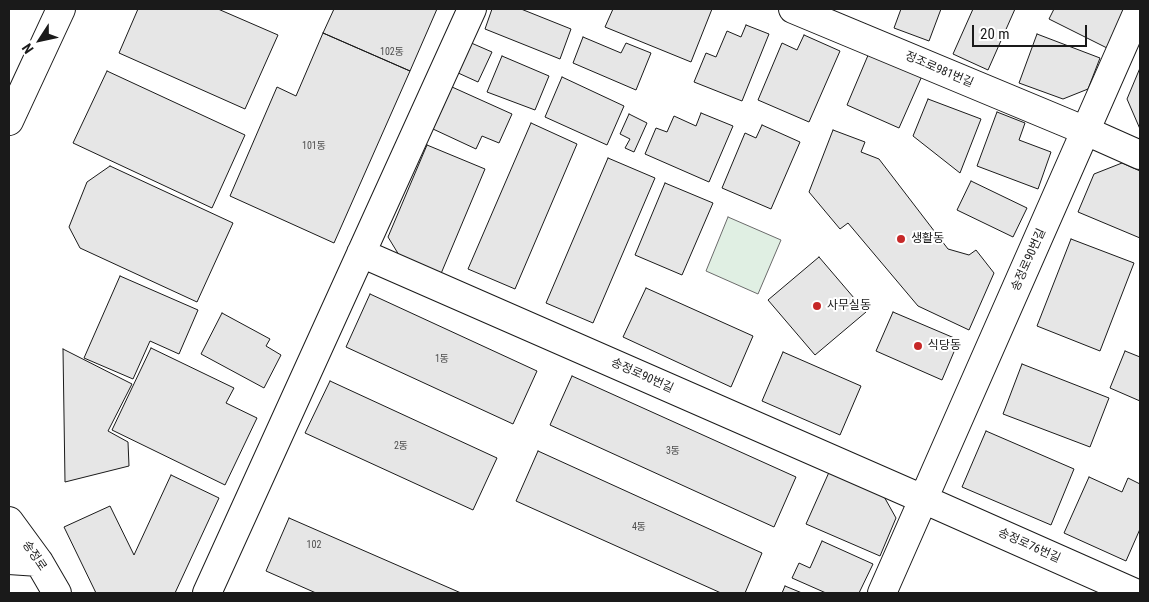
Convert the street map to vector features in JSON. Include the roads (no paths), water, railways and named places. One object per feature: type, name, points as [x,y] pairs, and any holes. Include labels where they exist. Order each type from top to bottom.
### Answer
[{"type":"street","points":[[9,121],[61,9]]},
{"type":"street","points":[[209,593],[472,9]]},
{"type":"street","name":"정조로981번길","points":[[793,9],[1140,154]]},
{"type":"street","name":"송정로90번길","points":[[882,593],[1139,9]]},
{"type":"street","name":"송정로90번길","points":[[361,253],[923,499]]},
{"type":"street","name":"송정로76번길","points":[[923,499],[1135,593]]},
{"type":"street","name":"송정로","points":[[9,521],[40,562],[57,593]]},
{"type":"street","points":[[9,560],[40,562]]},
{"type":"place","name":"생활동","points":[[901,239]]},
{"type":"place","name":"사무실동","points":[[817,306]]},
{"type":"place","name":"식당동","points":[[918,346]]}]
